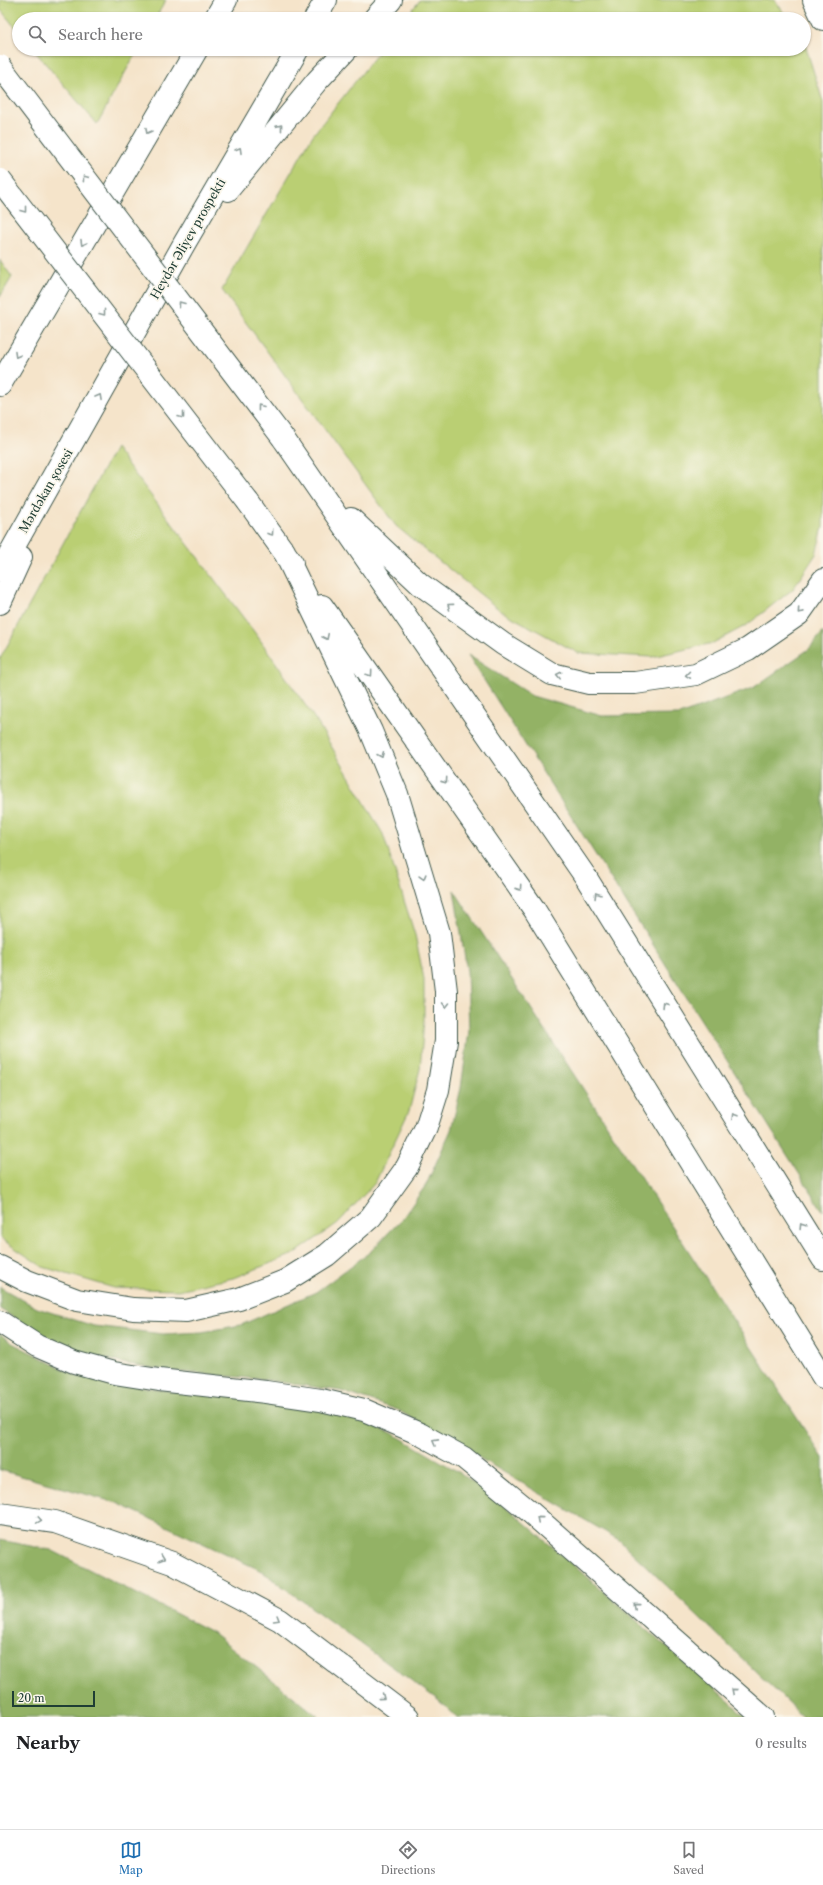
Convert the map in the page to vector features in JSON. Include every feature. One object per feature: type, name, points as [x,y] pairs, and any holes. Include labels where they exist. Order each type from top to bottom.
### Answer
[{"type":"highway","points":[[206,12],[212,0]]},
{"type":"highway","points":[[219,12],[226,0]]},
{"type":"highway","points":[[319,12],[326,0]]},
{"type":"highway","points":[[380,12],[391,0]]},
{"type":"highway","points":[[814,0],[823,19]]},
{"type":"highway","points":[[159,112],[186,56]]},
{"type":"highway","points":[[0,385],[193,56]]},
{"type":"highway","name":"Heydər Əliyev prospekti","points":[[80,431],[184,244],[294,56]]},
{"type":"highway","points":[[184,244],[317,81],[340,56]]},
{"type":"highway","points":[[0,66],[283,438],[319,489],[585,876],[823,1259]]},
{"type":"highway","points":[[0,180],[284,551],[534,909],[823,1377]]},
{"type":"highway","points":[[0,603],[80,431]]},
{"type":"highway","name":"Mərdəkan şosesi","points":[[0,572],[80,431]]},
{"type":"highway","points":[[319,489],[420,584],[491,636],[552,674],[589,682],[635,683],[696,674],[748,649],[799,614],[823,580]]},
{"type":"highway","points":[[0,1267],[27,1281],[77,1300],[133,1309],[186,1311],[239,1299],[285,1281],[327,1255],[371,1217],[407,1167],[426,1128],[438,1090],[446,1041],[446,991],[439,933],[397,794],[370,731],[284,551]]},
{"type":"highway","points":[[0,1322],[37,1346],[74,1362],[114,1373],[321,1400],[364,1410],[420,1434],[464,1458],[529,1511],[763,1717]]},
{"type":"highway","points":[[0,1514],[55,1522],[172,1563],[280,1620],[408,1717]]},
{"type":"green space","points":[[0,0],[166,0],[159,12],[12,12],[12,24],[0,9]]},
{"type":"green space","points":[[420,0],[775,0],[783,12],[411,12]]},
{"type":"green space","points":[[39,56],[134,56],[97,124]]},
{"type":"green space","points":[[375,56],[809,56],[823,102],[823,527],[816,554],[793,589],[747,625],[713,643],[652,657],[578,653],[501,611],[396,526],[222,290],[313,135]]},
{"type":"green space","points":[[0,260],[12,277],[0,297]]},
{"type":"green space","points":[[115,448],[258,637],[317,722],[383,834],[415,935],[424,979],[424,1020],[420,1069],[409,1111],[375,1183],[338,1223],[294,1254],[233,1278],[178,1290],[114,1288],[43,1267],[0,1238],[0,659]]},
{"type":"green space","points":[[823,632],[823,1211],[468,655],[532,696],[602,716],[679,715],[753,688],[809,649]]},
{"type":"green space","points":[[454,890],[823,1458],[823,1717],[803,1717],[619,1540],[398,1410],[341,1391],[260,1379],[171,1371],[123,1363],[71,1350],[33,1330],[0,1309],[0,1287],[37,1308],[94,1326],[163,1334],[202,1332],[241,1325],[316,1292],[370,1252],[402,1219],[426,1185],[451,1130],[461,1088],[469,1031],[467,971]]},
{"type":"green space","points":[[0,1334],[12,1343],[79,1377],[176,1392],[317,1405],[392,1433],[462,1474],[517,1516],[747,1717],[457,1717],[438,1700],[260,1570],[117,1503],[0,1470]]},
{"type":"green space","points":[[0,1540],[51,1550],[212,1632],[319,1717],[0,1717]]}]
